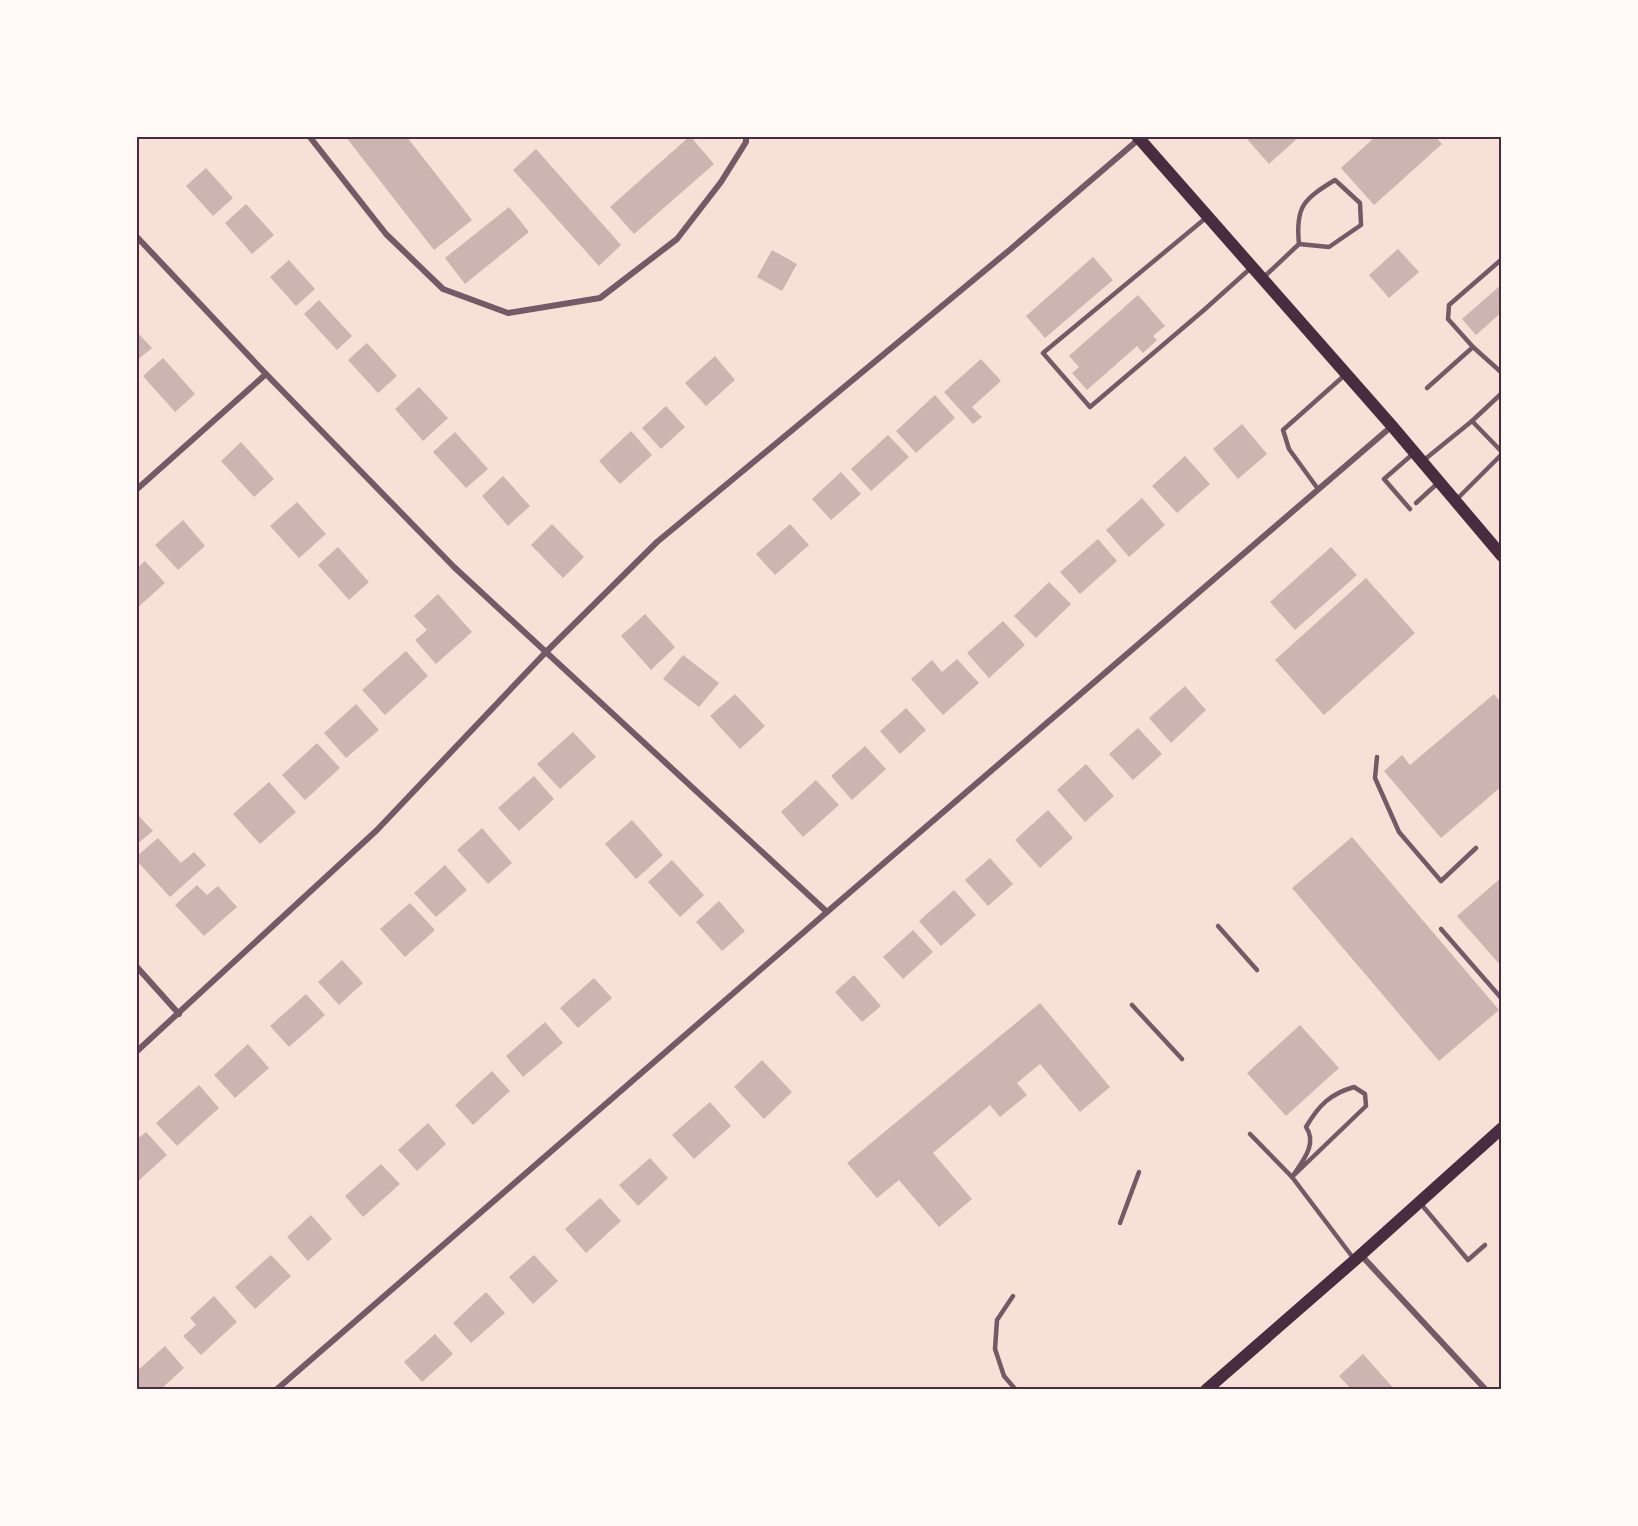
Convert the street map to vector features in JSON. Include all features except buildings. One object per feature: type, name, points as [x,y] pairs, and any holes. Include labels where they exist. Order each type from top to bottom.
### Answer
[{"type":"main road","points":[[1140,137],[1502,556]]},
{"type":"main road","points":[[1206,1389],[1358,1258],[1502,1128]]},
{"type":"street","points":[[309,136],[386,234],[443,289],[508,313],[600,298],[677,238],[721,182],[746,142],[746,136]]},
{"type":"street","points":[[136,1052],[377,830],[545,653],[657,543],[1012,248],[1140,137]]},
{"type":"street","points":[[136,236],[266,374],[454,567],[826,912]]},
{"type":"street","points":[[136,490],[266,374]]},
{"type":"street","points":[[276,1389],[826,912],[1392,426]]},
{"type":"street","points":[[136,966],[179,1014]]},
{"type":"street","points":[[1358,1258],[1486,1389]]},
{"type":"lane","points":[[1263,279],[1299,244],[1329,247],[1361,225],[1360,203],[1335,180],[1316,192],[1302,206],[1297,221],[1299,244]]},
{"type":"lane","points":[[1208,217],[1043,353],[1090,407],[1252,267]]},
{"type":"lane","points":[[1502,259],[1449,305],[1448,320],[1502,373]]},
{"type":"lane","points":[[1427,388],[1473,347]]},
{"type":"lane","points":[[1318,489],[1289,449],[1283,430],[1346,374]]},
{"type":"lane","points":[[1410,509],[1384,479],[1472,421],[1502,393]]},
{"type":"lane","points":[[1455,501],[1502,453],[1472,421]]},
{"type":"lane","points":[[1416,504],[1439,482]]},
{"type":"lane","points":[[1377,758],[1375,778],[1399,832],[1441,881],[1476,848]]},
{"type":"lane","points":[[1218,926],[1257,970]]},
{"type":"lane","points":[[1441,929],[1502,999]]},
{"type":"lane","points":[[1132,1005],[1182,1059]]},
{"type":"lane","points":[[1354,1087],[1365,1095],[1366,1106],[1292,1177],[1310,1147],[1311,1134],[1306,1127],[1315,1111],[1336,1092],[1354,1087]]},
{"type":"lane","points":[[1250,1134],[1292,1177],[1358,1258]]},
{"type":"lane","points":[[1120,1223],[1138,1172]]},
{"type":"lane","points":[[1419,1202],[1468,1260],[1485,1245]]},
{"type":"lane","points":[[1013,1296],[997,1320],[995,1349],[1004,1376],[1016,1389]]}]
